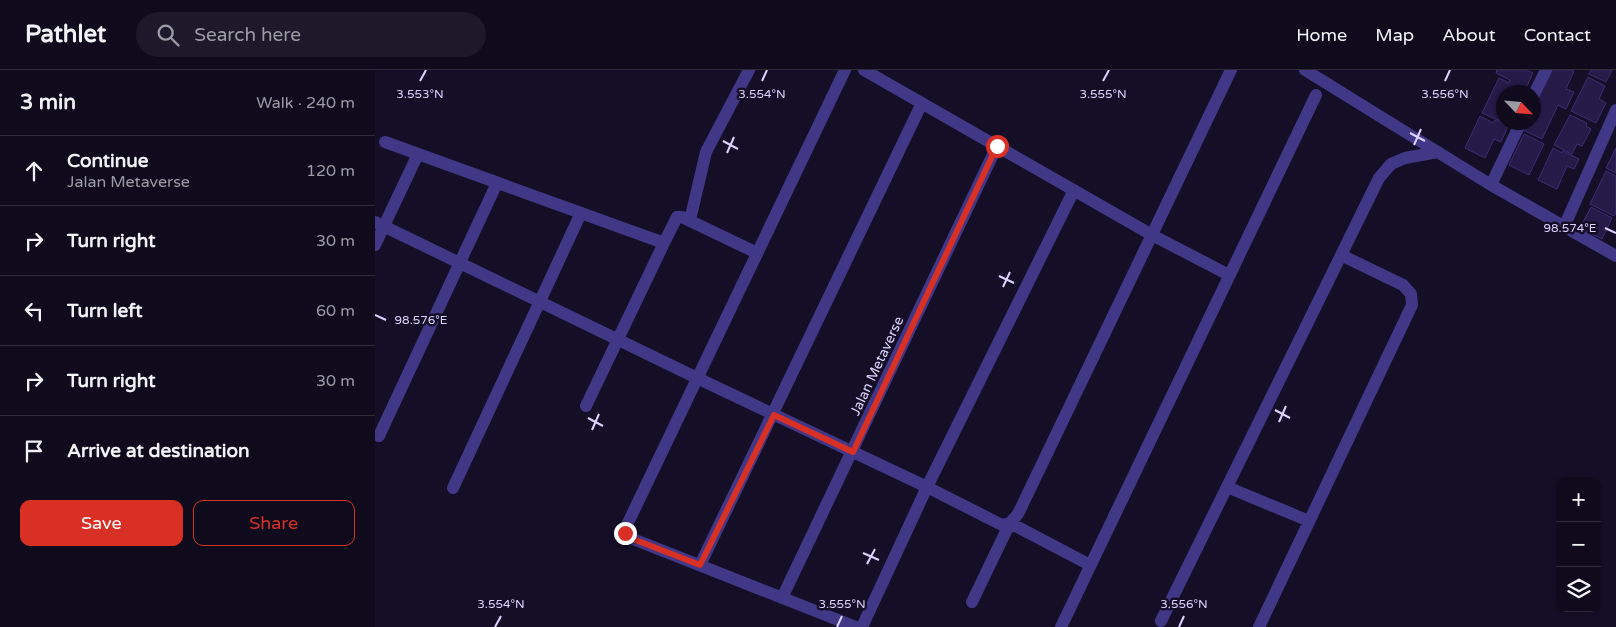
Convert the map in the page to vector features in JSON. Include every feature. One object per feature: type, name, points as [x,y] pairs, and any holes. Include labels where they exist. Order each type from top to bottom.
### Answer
[{"type":"street","points":[[690,220],[707,152],[749,70]]},
{"type":"street","points":[[845,70],[626,527],[625,533],[628,537],[856,627]]},
{"type":"street","points":[[864,70],[1152,235],[1229,275]]},
{"type":"street","points":[[972,602],[1010,523],[1018,514],[1231,70]]},
{"type":"street","points":[[1305,70],[1491,185],[1616,256]]},
{"type":"street","points":[[1538,85],[1546,70]]},
{"type":"street","points":[[1061,627],[1316,95]]},
{"type":"street","points":[[700,565],[774,415],[922,103]]},
{"type":"street","points":[[1564,227],[1616,110]]},
{"type":"street","points":[[1491,185],[1517,130]]},
{"type":"street","points":[[385,142],[663,243]]},
{"type":"street","name":"Jalan Metaverse","points":[[783,598],[997,146]]},
{"type":"street","points":[[1161,621],[1379,178],[1391,164],[1405,158],[1438,152]]},
{"type":"street","points":[[375,245],[380,224],[418,154]]},
{"type":"street","points":[[379,436],[497,183]]},
{"type":"street","points":[[862,627],[927,487],[1074,190]]},
{"type":"street","points":[[453,488],[581,213]]},
{"type":"street","points":[[586,406],[677,217],[690,220],[757,253]]},
{"type":"street","points":[[380,224],[617,340],[927,487],[1002,525],[1010,523],[1090,565]]},
{"type":"street","points":[[1259,627],[1412,306],[1411,294],[1403,285],[1341,255]]},
{"type":"street","points":[[1227,487],[1309,521]]},
{"type":"building","points":[[1497,70],[1526,70],[1533,73],[1527,85],[1496,85],[1496,119],[1482,113],[1499,78],[1509,83],[1510,80],[1496,73]]},
{"type":"building","points":[[1552,70],[1574,71],[1566,89],[1574,92],[1566,109],[1558,105],[1542,139],[1523,130],[1541,130],[1541,92]]},
{"type":"building","points":[[1591,70],[1612,70],[1606,82],[1589,74]]},
{"type":"building","points":[[1588,77],[1605,86],[1599,99],[1606,103],[1596,123],[1571,111]]},
{"type":"building","points":[[1570,115],[1587,123],[1586,126],[1591,129],[1582,146],[1577,144],[1572,154],[1554,145]]},
{"type":"building","points":[[1480,116],[1493,123],[1496,120],[1496,130],[1506,130],[1501,142],[1494,139],[1485,158],[1465,148]]},
{"type":"building","points":[[1524,134],[1544,144],[1529,175],[1509,165]]},
{"type":"building","points":[[1553,148],[1579,159],[1574,169],[1567,166],[1557,189],[1538,180]]},
{"type":"building","points":[[1616,148],[1616,173],[1606,168]]},
{"type":"building","points":[[1606,171],[1616,176],[1616,213],[1614,216],[1590,204]]},
{"type":"building","points":[[1591,207],[1612,218],[1602,239],[1580,228]]},
{"type":"route","points":[[625,533],[628,537],[700,565],[774,415],[853,452],[997,146]]}]
